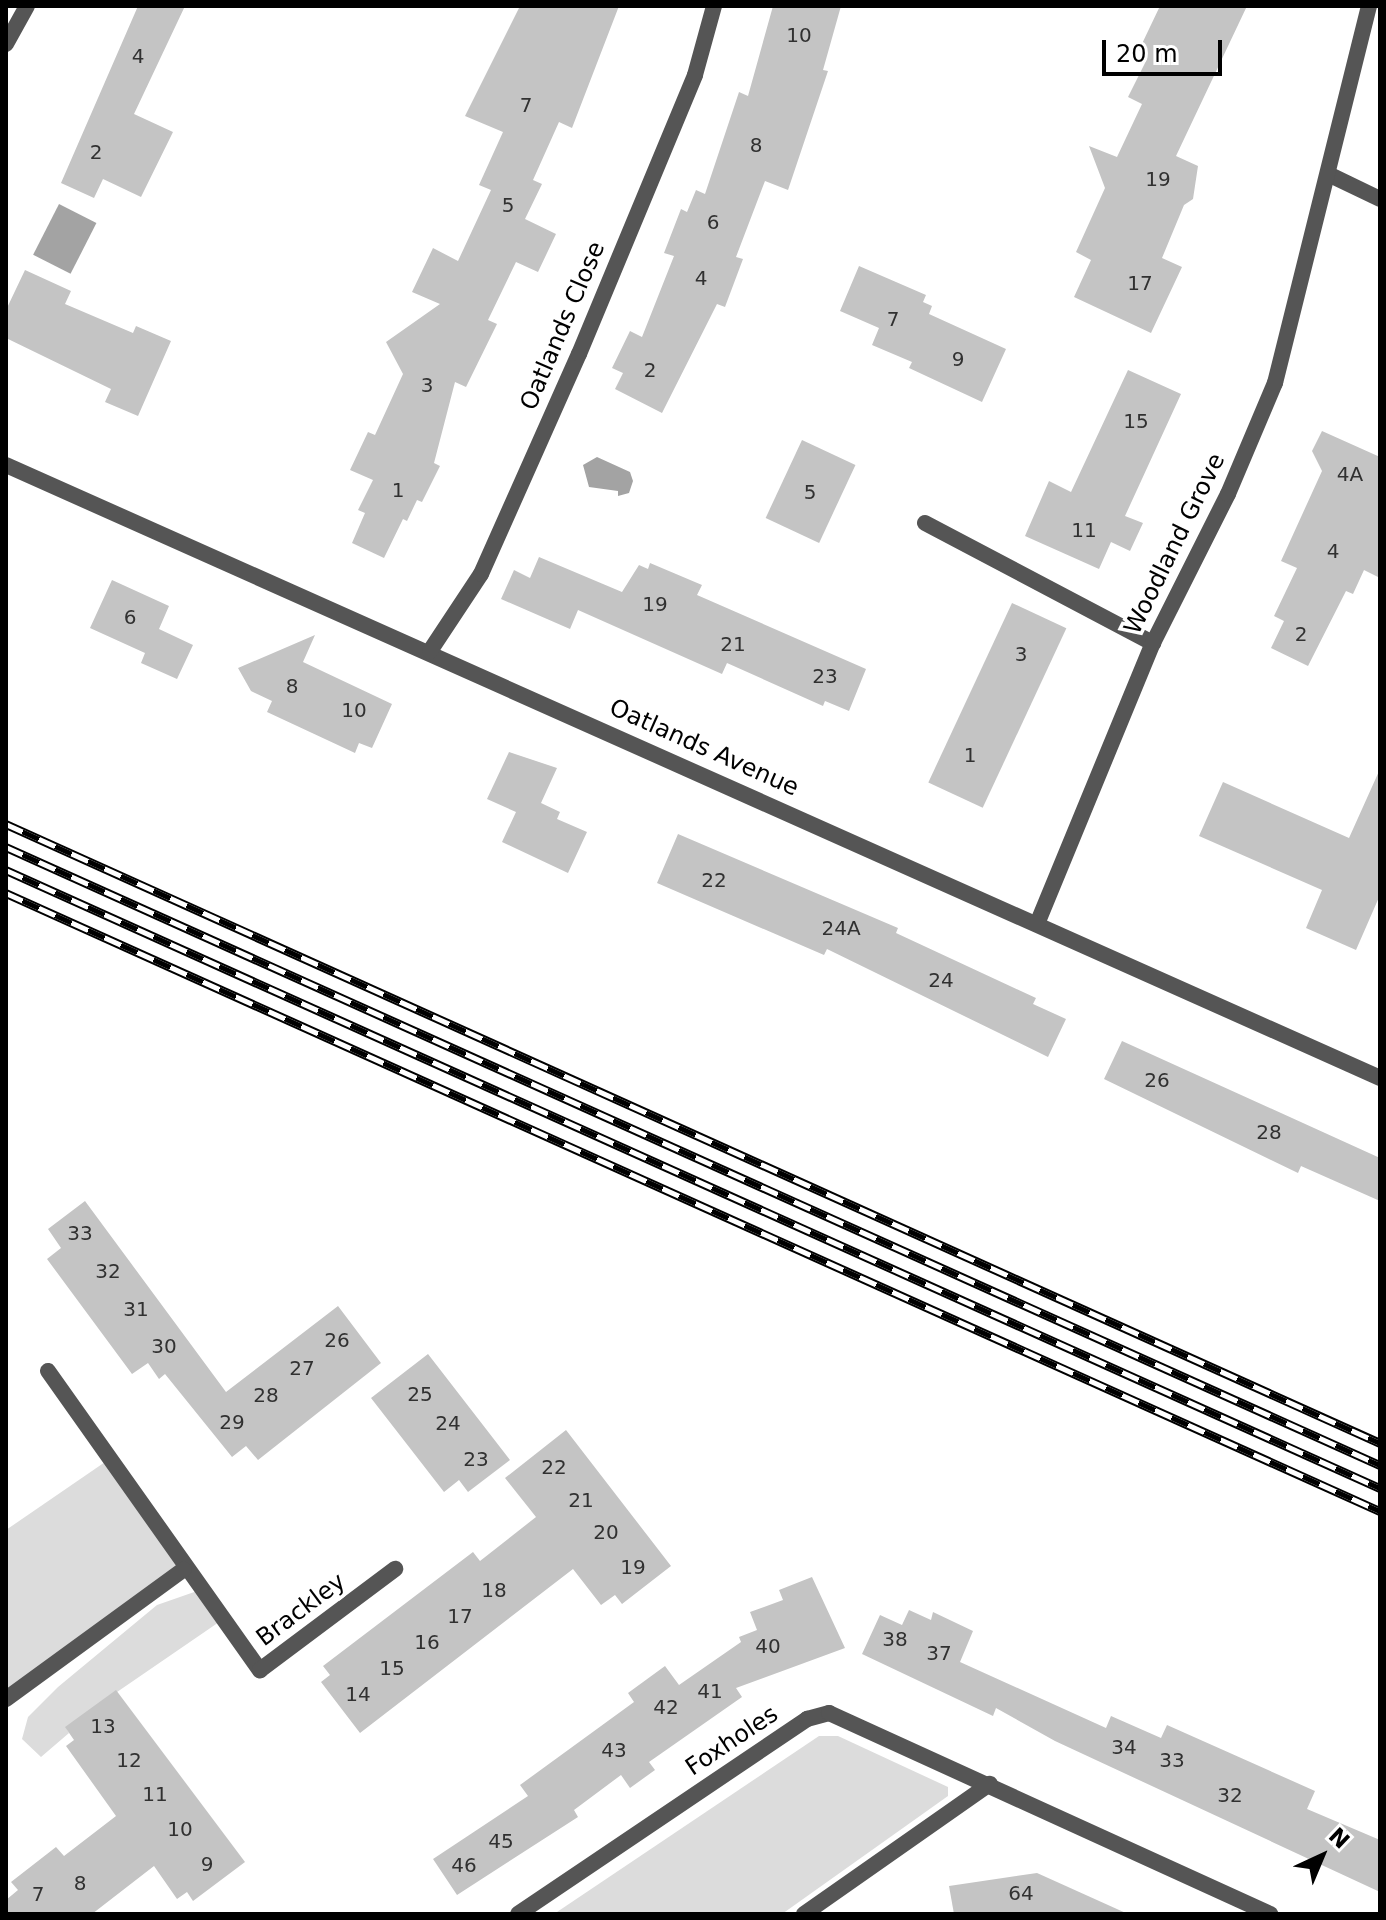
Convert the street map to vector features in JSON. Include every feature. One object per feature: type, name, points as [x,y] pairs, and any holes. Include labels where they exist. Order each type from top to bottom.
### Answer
[{"type":"street","points":[[6,44],[27,6]]},
{"type":"street","name":"Oatlands Close","points":[[430,651],[481,574],[579,354],[695,75],[714,6]]},
{"type":"street","name":"Woodland Grove","points":[[1037,924],[1153,643],[1228,494],[1275,383],[1369,6]]},
{"type":"street","points":[[1328,174],[1380,199]]},
{"type":"street","name":"Oatlands Avenue","points":[[6,465],[430,651],[1380,1078]]},
{"type":"street","points":[[925,523],[1153,643]]},
{"type":"street","name":"Brackley","points":[[48,1371],[184,1569],[260,1670],[395,1569]]},
{"type":"street","points":[[6,1699],[184,1569]]},
{"type":"street","name":"Foxholes","points":[[518,1914],[818,1716],[853,1720],[1270,1914]]},
{"type":"street","points":[[804,1914],[990,1784]]},
{"type":"shaded area","points":[[59,204],[96,223],[71,274],[33,255]]},
{"type":"shaded area","points":[[597,457],[630,472],[633,481],[629,493],[618,496],[618,491],[589,487],[583,465]]},
{"type":"shaded area","points":[[108,1460],[184,1569],[6,1699],[6,1530]]},
{"type":"shaded area","points":[[200,1590],[222,1620],[66,1727],[69,1733],[41,1757],[22,1739],[28,1717],[58,1687],[157,1605]]},
{"type":"shaded area","points":[[819,1736],[838,1736],[948,1787],[948,1796],[782,1914],[554,1914]]},
{"type":"building","points":[[138,6],[185,6],[134,114],[173,132],[141,197],[103,179],[94,198],[61,183]]},
{"type":"building","points":[[520,6],[619,6],[572,128],[559,122],[533,180],[542,184],[525,219],[556,234],[538,272],[516,262],[488,320],[497,324],[466,387],[455,382],[434,463],[440,466],[422,502],[417,500],[407,521],[403,519],[384,558],[352,543],[365,513],[358,510],[373,480],[350,470],[368,432],[375,435],[403,374],[386,342],[440,304],[412,292],[433,248],[458,261],[491,190],[479,185],[503,132],[465,116]]},
{"type":"building","points":[[773,6],[841,6],[823,70],[828,71],[788,190],[765,181],[736,257],[743,259],[725,307],[717,304],[662,413],[615,389],[623,373],[612,368],[630,331],[642,337],[674,256],[664,253],[681,209],[687,212],[696,190],[705,194],[739,92],[748,96]]},
{"type":"building","points":[[1160,6],[1247,6],[1176,156],[1198,166],[1193,199],[1184,205],[1162,258],[1182,267],[1151,333],[1074,297],[1091,260],[1076,252],[1105,188],[1089,146],[1117,157],[1142,104],[1128,97],[1147,59],[1139,50]]},
{"type":"building","points":[[859,266],[926,295],[923,302],[932,306],[929,314],[1006,349],[982,402],[909,368],[912,362],[872,345],[879,328],[840,311]]},
{"type":"building","points":[[25,270],[71,291],[65,304],[133,333],[136,326],[171,341],[138,416],[105,402],[111,389],[6,338],[6,310]]},
{"type":"building","points":[[1128,370],[1181,394],[1125,516],[1143,523],[1130,551],[1111,542],[1099,569],[1025,536],[1049,481],[1071,492]]},
{"type":"building","points":[[1322,431],[1380,457],[1380,578],[1364,570],[1353,594],[1346,591],[1308,666],[1271,648],[1284,621],[1274,616],[1297,568],[1281,561],[1322,471],[1312,451]]},
{"type":"building","points":[[802,440],[855,465],[819,543],[766,518]]},
{"type":"building","points":[[539,557],[622,592],[639,565],[648,569],[650,563],[702,585],[697,595],[866,669],[849,711],[825,701],[823,706],[727,663],[722,674],[578,610],[570,629],[501,599],[514,570],[530,578]]},
{"type":"building","points":[[112,580],[169,606],[159,629],[193,645],[177,679],[141,663],[145,653],[90,628]]},
{"type":"building","points":[[1012,603],[1066,628],[983,808],[928,782]]},
{"type":"building","points":[[315,635],[303,662],[392,704],[372,748],[359,743],[355,753],[267,712],[272,701],[251,691],[238,668]]},
{"type":"building","points":[[509,752],[557,768],[541,803],[560,812],[557,819],[587,832],[568,873],[502,842],[516,812],[487,799]]},
{"type":"building","points":[[1380,769],[1380,895],[1356,950],[1306,928],[1322,890],[1199,836],[1223,782],[1349,838]]},
{"type":"building","points":[[678,834],[898,928],[896,933],[1036,998],[1033,1004],[1066,1019],[1048,1057],[827,949],[824,955],[657,883]]},
{"type":"building","points":[[1122,1041],[1380,1158],[1380,1201],[1301,1166],[1298,1173],[1104,1079]]},
{"type":"building","points":[[85,1201],[226,1392],[338,1306],[381,1363],[258,1460],[246,1446],[232,1457],[165,1374],[159,1379],[148,1363],[132,1374],[47,1259],[61,1248],[48,1229]]},
{"type":"building","points":[[428,1354],[510,1460],[468,1492],[459,1480],[444,1492],[371,1398]]},
{"type":"building","points":[[566,1430],[671,1566],[622,1604],[615,1595],[601,1605],[573,1569],[360,1733],[321,1682],[330,1675],[323,1666],[473,1552],[480,1561],[536,1517],[505,1478]]},
{"type":"building","points":[[812,1577],[845,1648],[736,1688],[742,1697],[649,1762],[655,1770],[630,1788],[621,1775],[574,1810],[578,1817],[457,1895],[433,1859],[528,1796],[520,1785],[634,1702],[628,1693],[665,1666],[679,1685],[741,1642],[739,1637],[757,1630],[750,1612],[783,1600],[779,1590]]},
{"type":"building","points":[[909,1610],[931,1620],[933,1612],[973,1631],[960,1662],[1106,1728],[1111,1716],[1161,1738],[1167,1725],[1315,1791],[1307,1809],[1380,1840],[1380,1892],[1055,1741],[996,1708],[993,1716],[862,1654],[880,1615],[902,1625]]},
{"type":"building","points":[[116,1690],[245,1862],[193,1901],[187,1892],[177,1899],[154,1866],[92,1914],[6,1914],[6,1900],[18,1890],[11,1882],[56,1847],[64,1856],[116,1816],[66,1746],[74,1740],[65,1727]]},
{"type":"building","points":[[1037,1873],[1128,1914],[954,1914],[949,1886]]},
{"type":"railway","points":[[6,824],[1380,1443]]},
{"type":"railway","points":[[6,847],[1380,1465]]},
{"type":"railway","points":[[6,870],[1380,1488]]},
{"type":"railway","points":[[6,893],[1380,1511]]}]
